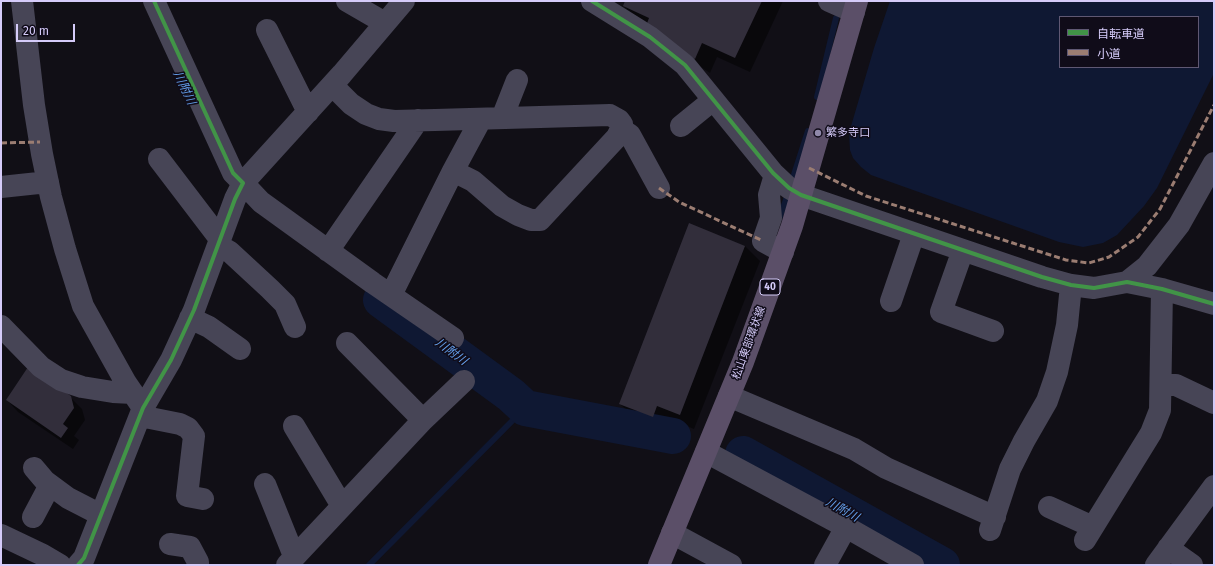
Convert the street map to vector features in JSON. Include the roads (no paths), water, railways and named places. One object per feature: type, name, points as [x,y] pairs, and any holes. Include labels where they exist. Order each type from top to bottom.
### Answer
[{"type":"main road","name":"松山東部環状線","points":[[659,565],[743,362],[783,252],[801,195],[855,6]]},
{"type":"street","points":[[22,1],[34,105],[48,182],[64,249],[83,306],[139,406]]},
{"type":"street","points":[[154,1],[233,173],[261,202],[373,284],[453,338]]},
{"type":"street","points":[[348,1],[385,23]]},
{"type":"street","points":[[78,565],[84,558],[101,515],[139,406],[171,360],[190,318],[235,199],[243,183],[332,85],[404,1]]},
{"type":"street","points":[[592,1],[650,38],[685,65],[775,175],[789,188],[801,195],[1071,286],[1094,288],[1127,282],[1162,289],[1214,304]]},
{"type":"street","points":[[829,1],[855,6]]},
{"type":"street","points":[[267,30],[308,112]]},
{"type":"street","points":[[391,295],[453,170],[517,80]]},
{"type":"street","points":[[332,85],[351,104],[366,114],[379,119],[394,121],[610,115],[619,120],[622,124],[617,137],[540,220],[531,220],[502,206],[473,182],[453,170]]},
{"type":"street","points":[[681,126],[713,100]]},
{"type":"street","points":[[328,251],[418,120]]},
{"type":"street","points":[[621,129],[630,135],[659,188]]},
{"type":"street","points":[[159,158],[219,242],[285,304],[295,327]]},
{"type":"street","points":[[1127,282],[1147,266],[1180,225],[1212,170]]},
{"type":"street","points":[[775,175],[768,195],[771,218],[763,241],[783,252]]},
{"type":"street","points":[[1,187],[48,182]]},
{"type":"street","points":[[891,301],[914,234]]},
{"type":"street","points":[[963,250],[941,312],[993,331]]},
{"type":"street","points":[[729,396],[854,449],[886,468],[992,524],[1010,469],[1047,401],[1057,372],[1067,325],[1071,286]]},
{"type":"street","points":[[1049,507],[1089,534],[1151,433],[1160,410],[1162,289]]},
{"type":"street","points":[[190,318],[209,328],[240,349]]},
{"type":"street","points":[[1,326],[41,367],[61,380],[82,387],[113,392],[139,406],[188,428],[194,436],[187,496],[203,499]]},
{"type":"street","points":[[347,343],[423,420]]},
{"type":"street","points":[[265,484],[291,561],[423,420],[464,381]]},
{"type":"street","points":[[1161,385],[1176,385],[1214,403]]},
{"type":"street","points":[[294,426],[342,506]]},
{"type":"street","points":[[706,452],[846,527],[913,565]]},
{"type":"street","points":[[34,468],[50,485],[68,498],[101,515]]},
{"type":"street","points":[[33,517],[50,485]]},
{"type":"street","points":[[1192,565],[1162,556],[1214,486]]},
{"type":"street","points":[[825,565],[846,527]]},
{"type":"street","points":[[672,533],[731,565]]},
{"type":"street","points":[[1,535],[43,555],[60,565]]},
{"type":"street","points":[[170,544],[190,547],[198,562],[198,565]]},
{"type":"water","points":[[890,1],[1214,1],[1214,73],[1157,188],[1144,206],[1117,235],[1103,243],[1083,247],[1059,242],[871,175],[853,158],[850,150],[849,133],[874,48]]},
{"type":"waterway","points":[[817,97],[836,18]]},
{"type":"waterway","points":[[792,181],[808,131]]},
{"type":"waterway","points":[[779,219],[787,197]]},
{"type":"waterway","name":"川附川","points":[[381,300],[511,395],[525,408],[673,436]]},
{"type":"waterway","points":[[369,565],[525,408]]},
{"type":"waterway","name":"川附川","points":[[743,454],[942,565]]},
{"type":"place","name":"繁多寺口","points":[[818,133]]}]
